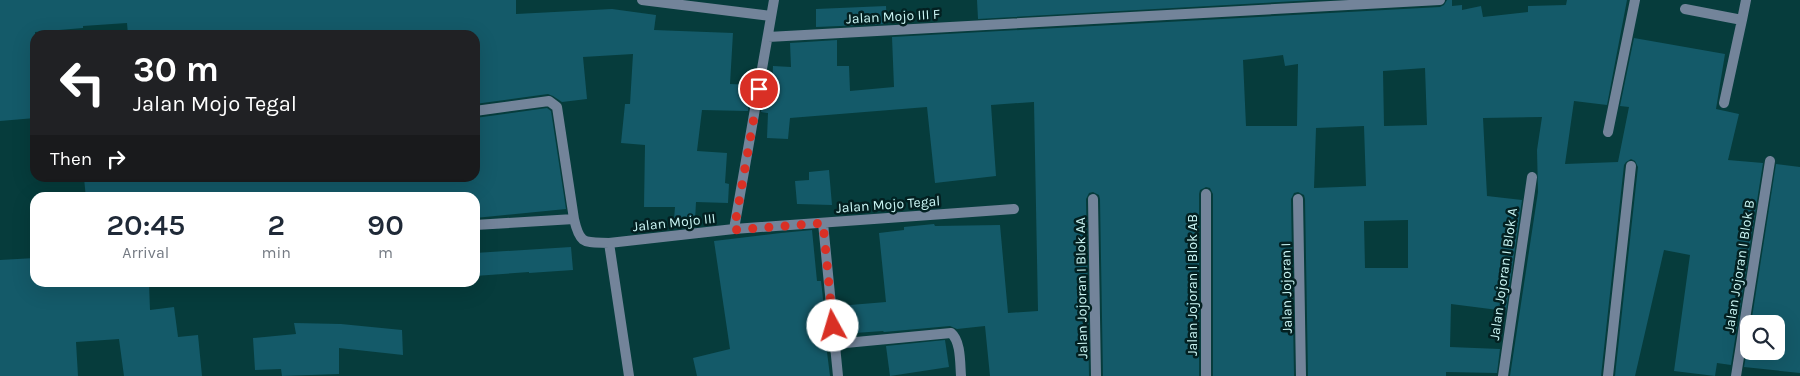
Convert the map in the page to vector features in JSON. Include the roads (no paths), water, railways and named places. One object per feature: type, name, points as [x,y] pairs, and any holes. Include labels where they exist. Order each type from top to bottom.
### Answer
[{"type":"street","points":[[642,0],[771,16]]},
{"type":"street","name":"Jalan Mojo III","points":[[574,219],[576,232],[580,239],[588,242],[609,243],[734,230],[774,0]]},
{"type":"street","name":"Jalan Mojo III F","points":[[768,37],[1440,0]]},
{"type":"street","points":[[1608,132],[1635,0]]},
{"type":"street","points":[[1724,104],[1746,0]]},
{"type":"street","points":[[1685,9],[1742,20]]},
{"type":"street","points":[[480,110],[550,101],[554,103],[557,107],[574,219],[480,225]]},
{"type":"street","name":"Jalan Jojoran I Blok B","points":[[1736,376],[1770,161]]},
{"type":"street","points":[[1608,376],[1631,166]]},
{"type":"street","name":"Jalan Jojoran I Blok A","points":[[1502,376],[1532,177]]},
{"type":"street","name":"Jalan Jojoran I Blok AB","points":[[1206,194],[1206,376]]},
{"type":"street","name":"Jalan Jojoran I Blok AA","points":[[1093,199],[1096,376]]},
{"type":"street","name":"Jalan Jojoran I","points":[[1298,199],[1301,376]]},
{"type":"street","name":"Jalan Mojo Tegal","points":[[734,230],[1014,209]]},
{"type":"street","points":[[823,223],[838,376]]},
{"type":"street","points":[[609,243],[629,376]]},
{"type":"street","points":[[835,344],[951,333],[955,337],[961,376]]}]
